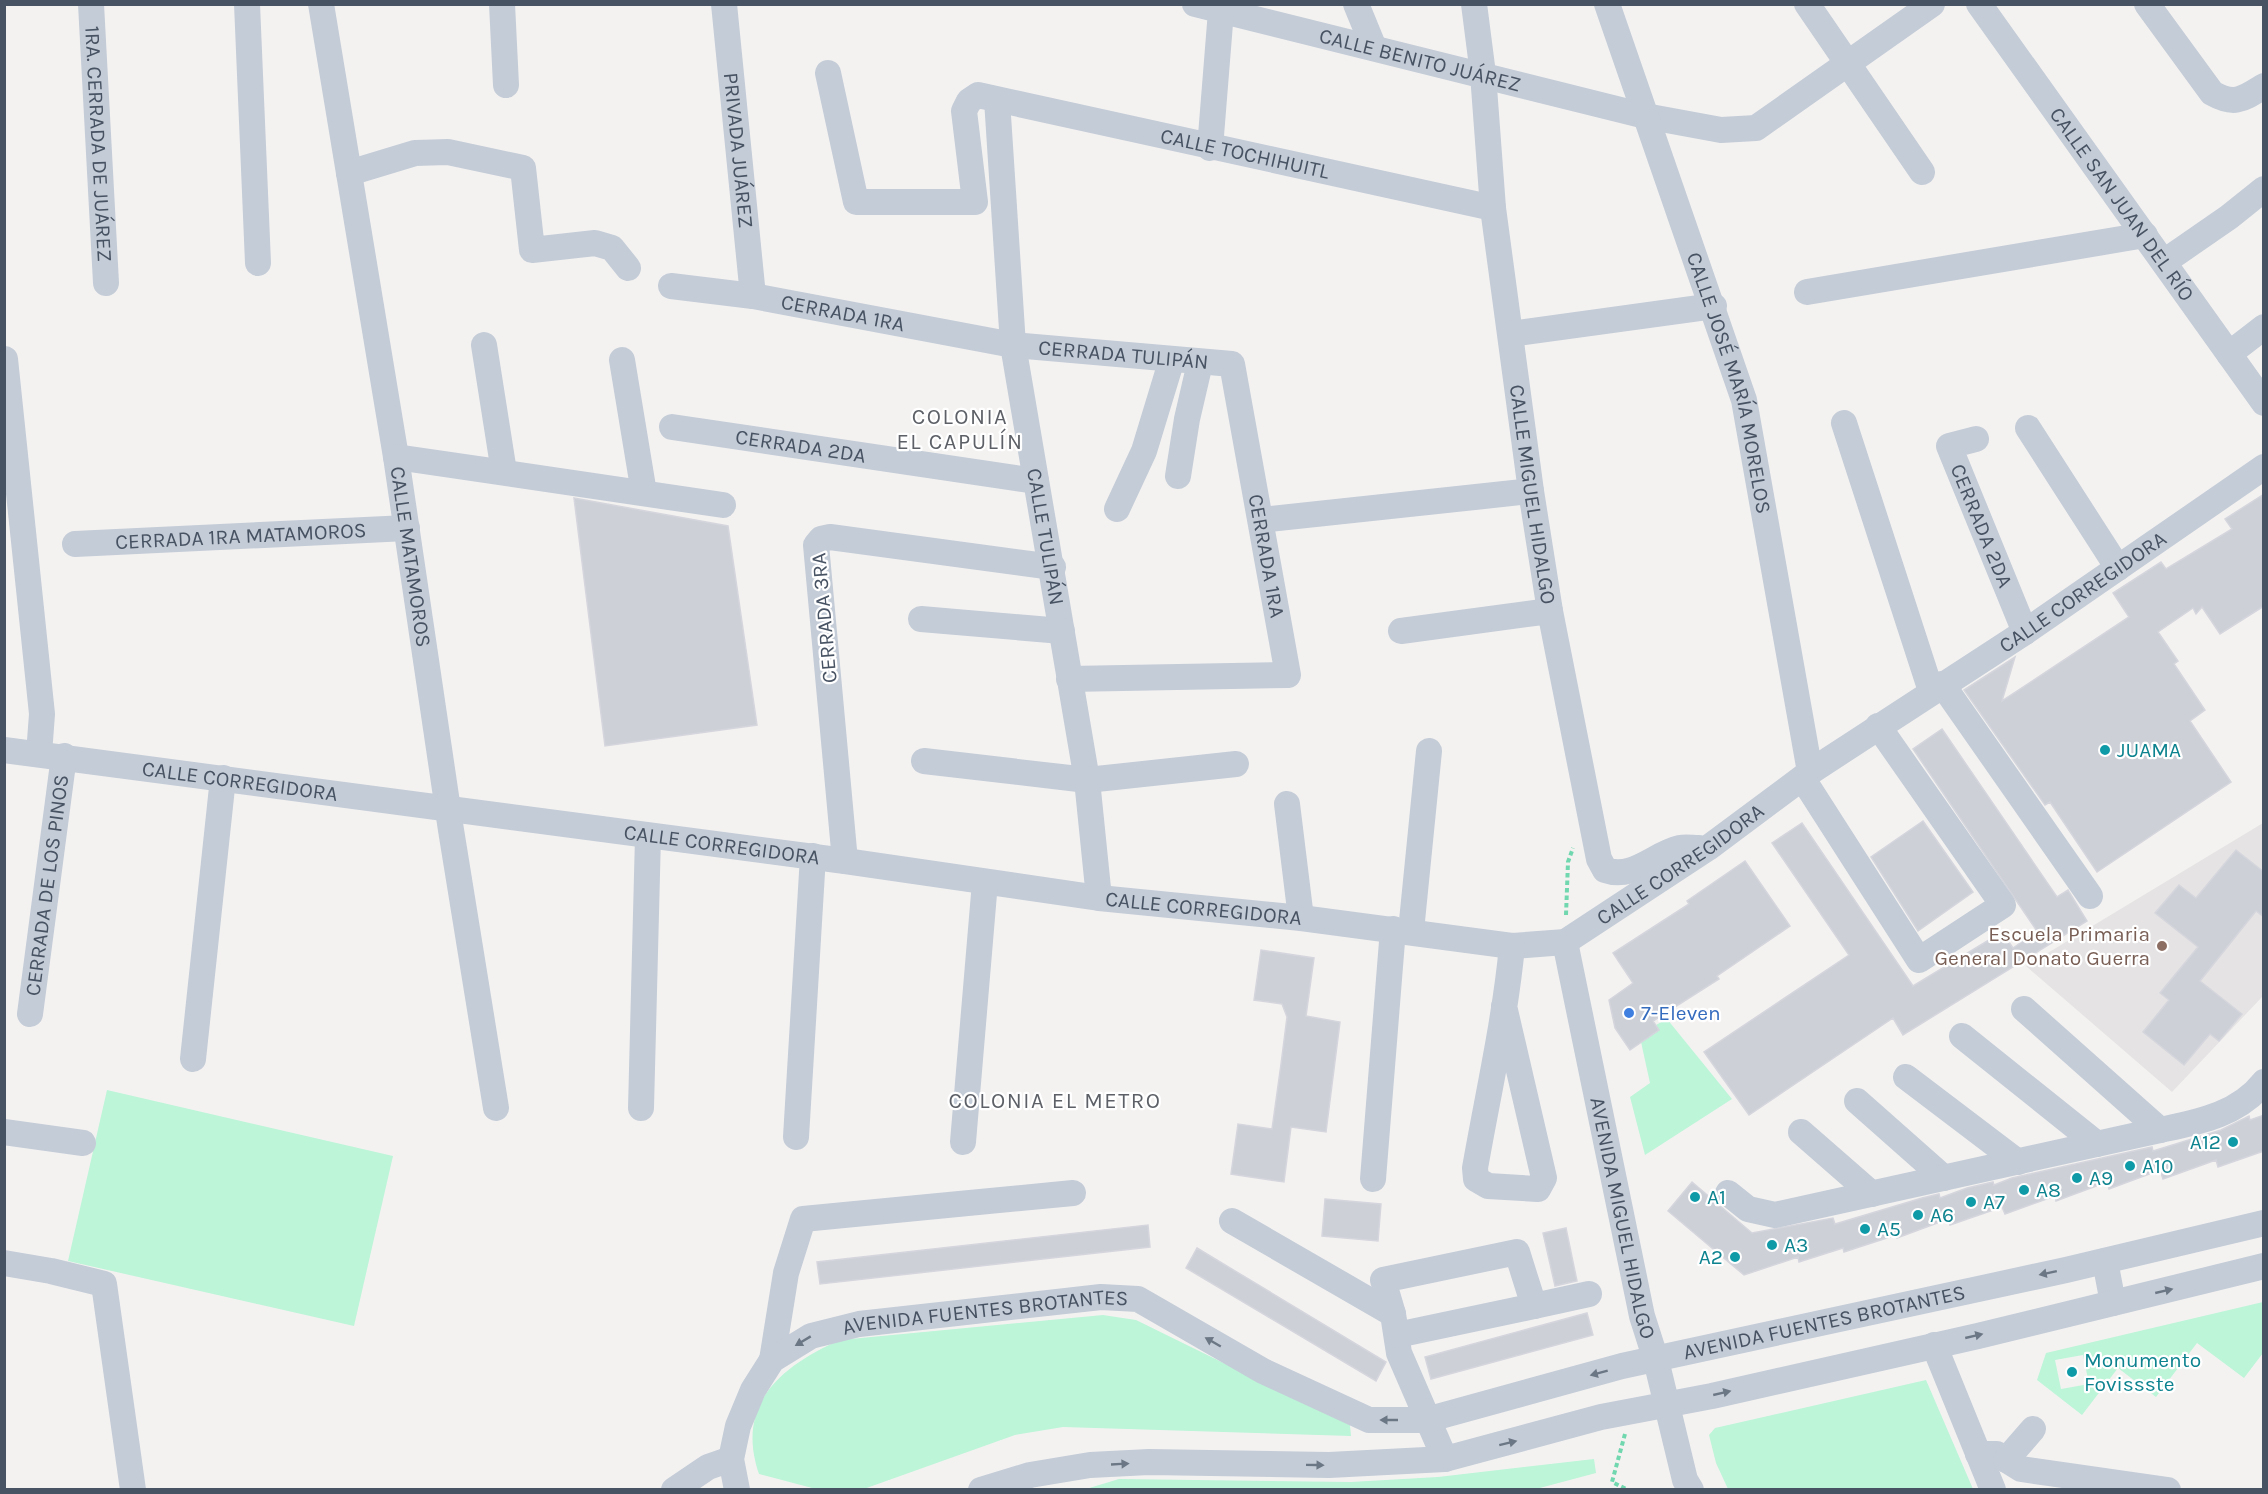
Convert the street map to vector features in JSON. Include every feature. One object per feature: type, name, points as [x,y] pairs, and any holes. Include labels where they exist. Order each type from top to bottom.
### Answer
[{"type":"street","name":"1RA. CERRADA DE JUÁREZ","points":[[91,4],[106,283]]},
{"type":"street","points":[[247,4],[258,263]]},
{"type":"street","name":"CALLE MATAMOROS","points":[[321,4],[396,457],[448,809],[496,1108]]},
{"type":"street","points":[[502,4],[506,85]]},
{"type":"street","name":"PRIVADA JUÁREZ","points":[[724,4],[753,296]]},
{"type":"street","name":"CALLE BENITO JUÁREZ","points":[[1195,4],[1234,10],[1374,48],[1645,116],[1721,130],[1755,128],[1932,4]]},
{"type":"street","points":[[1356,4],[1374,48]]},
{"type":"street","name":"CALLE MIGUEL HIDALGO","points":[[1474,4],[1483,74],[1492,207],[1532,491],[1550,611],[1599,859],[1605,870],[1616,874],[1632,870],[1679,848],[1708,848]]},
{"type":"street","name":"CALLE JOSÉ MARÍA MORELOS","points":[[1608,4],[1744,400],[1807,776]]},
{"type":"street","points":[[1807,4],[1922,172]]},
{"type":"street","name":"CALLE SAN JUAN DEL RÍO","points":[[1979,4],[2264,403]]},
{"type":"street","points":[[2147,4],[2212,93],[2226,101],[2244,99],[2264,86]]},
{"type":"street","points":[[1210,148],[1234,10]]},
{"type":"street","name":"CALLE TOCHIHUITL","points":[[828,73],[856,202],[975,202],[964,111],[969,101],[978,95],[1210,148],[1492,207]]},
{"type":"street","name":"CALLE TULIPÁN","points":[[997,100],[1013,345],[1053,567],[1069,679],[1087,780],[1099,898]]},
{"type":"street","points":[[349,173],[414,153],[448,152],[523,168],[532,250],[595,243],[612,248],[628,268]]},
{"type":"street","points":[[2164,262],[2229,217],[2264,189]]},
{"type":"street","points":[[1807,292],[2145,235]]},
{"type":"street","name":"CERRADA 1RA","points":[[671,286],[753,296],[1013,345]]},
{"type":"street","points":[[1511,334],[1713,306]]},
{"type":"street","points":[[2229,354],[2264,327]]},
{"type":"street","points":[[484,345],[504,472]]},
{"type":"street","name":"CERRADA TULIPÁN","points":[[1013,345],[1232,364]]},
{"type":"street","name":"CERRADA DE LOS PINOS","points":[[5,359],[42,714],[51,755],[30,1014]]},
{"type":"street","points":[[1117,508],[1144,451],[1172,359]]},
{"type":"street","points":[[622,360],[644,493]]},
{"type":"street","points":[[1178,476],[1186,418],[1200,363]]},
{"type":"street","name":"CERRADA 1RA","points":[[1069,679],[1288,675],[1232,364]]},
{"type":"street","points":[[1844,423],[1937,687],[2090,896]]},
{"type":"street","name":"CERRADA 2DA","points":[[672,427],[1036,481]]},
{"type":"street","points":[[2028,428],[2118,568]]},
{"type":"street","name":"CERRADA 2DA","points":[[1976,439],[1949,446],[2025,632]]},
{"type":"street","points":[[396,457],[723,505]]},
{"type":"street","name":"CALLE CORREGIDORA","points":[[4,750],[813,856],[1099,898],[1301,918],[1512,946],[1570,940],[1708,848],[1878,726],[2025,632],[2264,467]]},
{"type":"street","points":[[1261,520],[1532,491]]},
{"type":"street","name":"CERRADA 1RA MATAMOROS","points":[[75,543],[407,528]]},
{"type":"street","name":"CERRADA 3RA","points":[[845,861],[816,546],[820,539],[830,537],[1053,567]]},
{"type":"street","points":[[1401,631],[1550,611]]},
{"type":"street","points":[[921,619],[1062,631]]},
{"type":"street","points":[[1807,776],[1919,960],[2003,905],[1878,726]]},
{"type":"street","points":[[1373,1179],[1402,930],[1429,751]]},
{"type":"street","points":[[924,761],[1087,780],[1236,764]]},
{"type":"street","points":[[193,1059],[223,778]]},
{"type":"street","points":[[1287,804],[1301,918]]},
{"type":"street","points":[[641,1108],[648,836]]},
{"type":"street","points":[[796,1137],[813,856]]},
{"type":"street","points":[[963,1142],[985,882]]},
{"type":"street","name":"AVENIDA MIGUEL HIDALGO","points":[[1570,940],[1642,1316],[1656,1360],[1665,1405],[1685,1480],[1690,1490]]},
{"type":"street","points":[[1504,1006],[1544,1178],[1538,1189],[1488,1186],[1476,1179],[1475,1167],[1504,1006],[1512,946]]},
{"type":"street","points":[[2024,1009],[2160,1131]]},
{"type":"street","points":[[1962,1036],[2097,1144]]},
{"type":"street","points":[[1906,1077],[2018,1162]]},
{"type":"street","points":[[1728,1193],[1749,1209],[1775,1215],[2206,1121],[2250,1099],[2264,1082]]},
{"type":"street","points":[[1857,1101],[1944,1178]]},
{"type":"street","points":[[4,1132],[83,1143]]},
{"type":"street","points":[[1801,1132],[1872,1194]]},
{"type":"street","points":[[772,1360],[786,1273],[803,1219],[1073,1193]]},
{"type":"street","points":[[1232,1221],[1395,1325],[1534,1306],[1589,1294]]},
{"type":"street","name":"AVENIDA FUENTES BROTANTES","points":[[737,1490],[731,1459],[738,1426],[749,1399],[772,1360],[811,1336],[859,1324],[1101,1297],[1138,1299],[1263,1371],[1369,1420],[1426,1420],[1622,1366],[2105,1261],[2264,1223]]},
{"type":"street","points":[[1445,1459],[1426,1420],[1399,1353],[1395,1325],[1383,1280],[1517,1252],[1534,1306]]},
{"type":"street","points":[[2105,1261],[2113,1303]]},
{"type":"street","points":[[4,1263],[51,1271],[104,1284],[134,1490]]},
{"type":"street","points":[[981,1490],[1030,1475],[1090,1465],[1149,1462],[1329,1465],[1445,1459],[1632,1411],[1934,1345],[2264,1266]]},
{"type":"street","points":[[1934,1345],[1993,1490]]},
{"type":"street","points":[[2006,1460],[2033,1429]]},
{"type":"street","points":[[1978,1454],[1997,1454],[2022,1469],[2168,1490]]},
{"type":"street","points":[[674,1490],[708,1467],[731,1459]]},
{"type":"street","points":[[1054,1490],[1060,1483],[1090,1465]]},
{"type":"path","points":[[1570,940],[1566,917],[1568,862],[1588,811]]},
{"type":"path","points":[[1628,1490],[1612,1482],[1632,1411]]},
{"type":"shaded area","name":"Escuela Primaria General Donato Guerra","points":[[2263,823],[2263,996],[2172,1092],[2026,966]]},
{"type":"green space","points":[[1667,1019],[1732,1099],[1645,1155],[1630,1097],[1650,1083],[1641,1042],[1659,1030],[1656,1025]]},
{"type":"green space","points":[[107,1090],[393,1156],[354,1326],[68,1261]]},
{"type":"green space","points":[[2263,1302],[2263,1353],[2244,1378],[2197,1343],[2156,1397],[2118,1368],[2082,1415],[2037,1380],[2046,1353]],"holes":[[[2083,1355],[2089,1384],[2061,1389],[2055,1360]]]},
{"type":"green space","points":[[1103,1315],[1136,1320],[1350,1425],[1351,1436],[1063,1427],[1015,1435],[861,1490],[816,1489],[759,1474],[753,1449],[753,1427],[768,1390],[799,1362],[840,1340]]},
{"type":"green space","points":[[1926,1380],[1973,1489],[1728,1489],[1716,1463],[1709,1435],[1715,1428]]},
{"type":"green space","points":[[1594,1459],[1596,1473],[1536,1489],[1086,1489],[1119,1479],[1351,1482],[1438,1477]]},
{"type":"building","name":"JUAMA","points":[[2264,494],[2264,606],[2220,634],[2202,607],[2196,614],[2193,608],[2158,632],[2178,661],[2174,664],[2205,710],[2190,721],[2231,782],[2097,872],[2050,802],[2045,805],[1964,690],[2015,657],[2002,701],[2129,617],[2113,593],[2161,562],[2166,569],[2232,529],[2225,519]]},
{"type":"building","points":[[574,498],[728,526],[757,725],[605,746]]},
{"type":"building","points":[[1942,729],[2057,897],[2068,890],[2087,921],[1903,1035],[1893,1018],[1749,1115],[1704,1052],[1849,955],[1772,843],[1802,823],[1913,986],[2002,932],[2013,948],[2037,931],[1913,749]]},
{"type":"building","points":[[1923,821],[1973,892],[1918,931],[1871,857]]},
{"type":"building","points":[[2236,850],[2264,872],[2264,917],[2256,911],[2200,981],[2242,1014],[2219,1041],[2210,1034],[2184,1065],[2143,1032],[2169,1000],[2160,993],[2198,947],[2155,913],[2179,885],[2196,898]]},
{"type":"building","points":[[1745,861],[1790,926],[1717,976],[1719,979],[1653,1021],[1659,1030],[1630,1050],[1615,1028],[1609,1000],[1633,983],[1613,953],[1689,904],[1687,901]]},
{"type":"building","points":[[1261,950],[1314,958],[1306,1016],[1340,1022],[1326,1132],[1291,1127],[1284,1182],[1231,1174],[1238,1124],[1272,1129],[1281,1064],[1287,1017],[1282,1004],[1254,1000]]},
{"type":"building","points":[[2264,1115],[2264,1151],[2218,1167],[2216,1160],[2163,1179],[2160,1170],[2109,1189],[2107,1182],[2056,1201],[2055,1196],[2005,1214],[2002,1207],[1950,1225],[1948,1219],[1897,1238],[1896,1235],[1844,1252],[1843,1248],[1799,1262],[1798,1257],[1744,1275],[1668,1211],[1692,1182],[1752,1233],[1833,1218],[1835,1224],[1939,1194],[1940,1198],[1967,1188],[1993,1182],[1994,1185],[2012,1178],[2152,1147],[2153,1151],[2221,1130],[2249,1116],[2250,1120]]},
{"type":"building","points":[[1325,1199],[1381,1204],[1378,1241],[1322,1236]]},
{"type":"building","points":[[1148,1225],[1150,1247],[820,1284],[817,1262]]},
{"type":"building","points":[[1566,1228],[1577,1281],[1555,1286],[1543,1233]]},
{"type":"building","points":[[1197,1248],[1386,1362],[1376,1381],[1186,1268]]},
{"type":"building","points":[[1587,1313],[1593,1335],[1431,1379],[1425,1357]]},
{"type":"place","name":"JUAMA","points":[[2105,750]]},
{"type":"place","name":"Escuela Primaria General Donato Guerra","points":[[2162,946]]},
{"type":"place","name":"7-Eleven","points":[[1629,1013]]},
{"type":"place","name":"A12","points":[[2233,1142]]},
{"type":"place","name":"A10","points":[[2130,1166]]},
{"type":"place","name":"A9","points":[[2077,1178]]},
{"type":"place","name":"A8","points":[[2024,1190]]},
{"type":"place","name":"A1","points":[[1695,1197]]},
{"type":"place","name":"A7","points":[[1971,1202]]},
{"type":"place","name":"A6","points":[[1918,1215]]},
{"type":"place","name":"A5","points":[[1865,1229]]},
{"type":"place","name":"A3","points":[[1772,1245]]},
{"type":"place","name":"A2","points":[[1735,1257]]},
{"type":"place","name":"Monumento Fovissste","points":[[2072,1372]]},
{"type":"district","name":"COLONIA EL CAPULÍN","points":[[960,428]]},
{"type":"district","name":"COLONIA EL METRO","points":[[1055,1100]]}]
